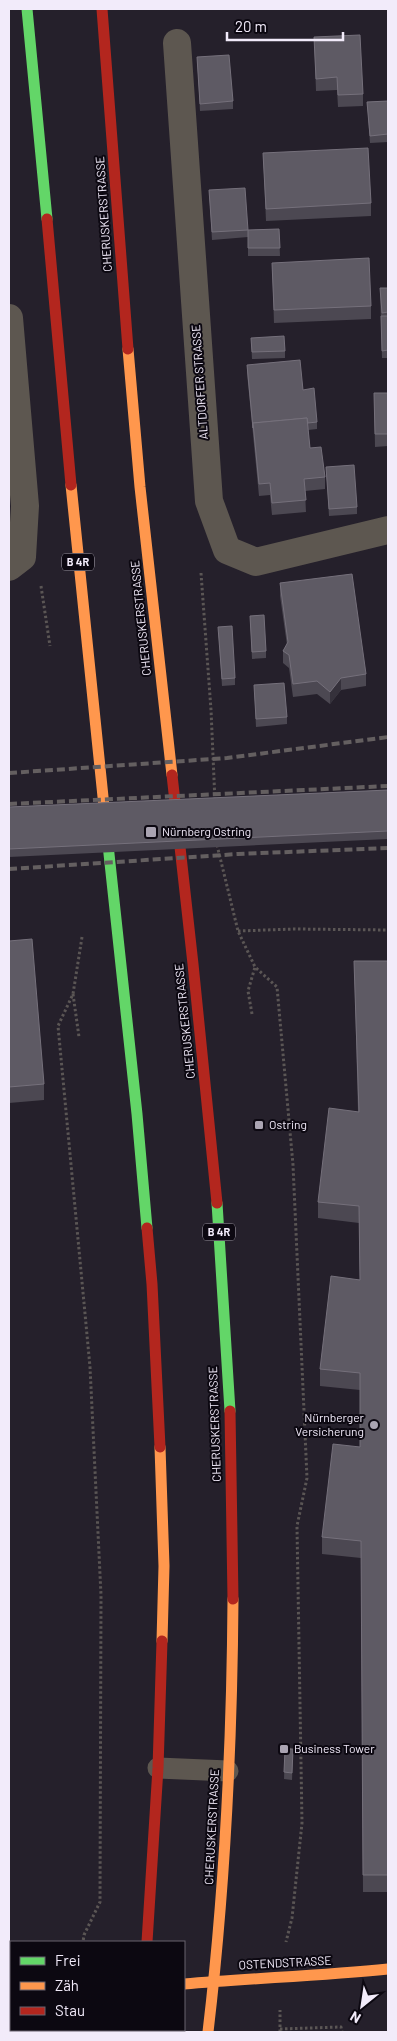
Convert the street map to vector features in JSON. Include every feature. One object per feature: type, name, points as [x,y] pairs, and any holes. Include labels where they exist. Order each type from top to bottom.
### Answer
[{"type":"main road","name":"B 4R","points":[[27,9],[82,598],[139,1134],[152,1284],[164,1566],[158,1768],[147,1941]]},
{"type":"main road","name":"CHERUSKERSTRASSE","points":[[102,9],[120,258],[140,487],[206,1090],[220,1244],[231,1439],[233,1562],[228,1771],[221,1910],[208,2032]]},
{"type":"main road","name":"OSTENDSTRASSE","points":[[185,1984],[332,1975],[388,1969]]},
{"type":"street","name":"ALTDORFER STRASSE","points":[[176,43],[209,501],[227,550],[256,562],[388,530]]},
{"type":"street","points":[[9,318],[25,506],[16,562]]},
{"type":"lane","points":[[158,1768],[228,1771]]},
{"type":"path","points":[[16,562],[38,570],[50,646]]},
{"type":"path","points":[[201,568],[211,710],[215,806]]},
{"type":"path","points":[[217,840],[217,848],[238,932],[255,967],[277,987],[293,1165],[308,1478],[297,1526],[302,1823],[292,1918]]},
{"type":"path","points":[[238,932],[295,929],[388,930]]},
{"type":"path","points":[[252,1014],[248,990],[255,967]]},
{"type":"path","points":[[79,1036],[73,994],[58,1026],[90,1367],[101,1595],[100,1902],[84,1935],[83,1941]]},
{"type":"path","points":[[284,1749],[301,1750]]},
{"type":"path","points":[[280,2029],[341,2027],[342,2032]]},
{"type":"building","points":[[360,35],[363,94],[338,95],[337,77],[316,79],[314,37]]},
{"type":"building","points":[[229,55],[233,101],[200,104],[197,57]]},
{"type":"building","points":[[388,101],[388,134],[370,136],[367,102]]},
{"type":"building","points":[[368,148],[371,203],[266,209],[263,153]]},
{"type":"building","points":[[245,188],[248,230],[212,232],[209,190]]},
{"type":"building","points":[[279,229],[280,248],[248,248],[248,230]]},
{"type":"building","points":[[369,258],[371,306],[274,310],[272,263]]},
{"type":"building","points":[[380,288],[388,288],[388,312],[382,313]]},
{"type":"building","points":[[381,316],[388,316],[388,350],[382,351]]},
{"type":"building","points":[[284,336],[285,351],[252,352],[251,338]]},
{"type":"building","points":[[300,360],[303,390],[314,388],[317,422],[308,423],[307,418],[253,423],[253,428],[247,365]]},
{"type":"building","points":[[374,393],[388,393],[388,434],[375,434]]},
{"type":"building","points":[[307,418],[310,448],[321,447],[325,477],[304,479],[306,500],[272,503],[270,483],[259,484],[253,423]]},
{"type":"building","points":[[354,465],[357,507],[329,509],[326,467]]},
{"type":"building","points":[[352,574],[366,674],[341,678],[330,692],[317,681],[293,684],[289,655],[283,651],[288,642],[280,583]]},
{"type":"building","points":[[264,615],[266,651],[252,652],[250,616]]},
{"type":"building","points":[[232,626],[235,678],[222,679],[218,627]]},
{"type":"building","points":[[284,683],[287,717],[256,719],[254,685]]},
{"type":"building","points":[[388,790],[388,831],[9,849],[9,807]]},
{"type":"building","points":[[32,939],[44,1084],[9,1087],[9,941]]},
{"type":"building","name":"Nürnberger Versicherung","points":[[354,961],[388,961],[388,1875],[363,1875],[361,1541],[322,1537],[333,1444],[360,1447],[360,1373],[320,1369],[331,1276],[360,1280],[359,1206],[318,1202],[329,1108],[359,1112]]},
{"type":"building","points":[[293,1749],[292,1773],[284,1772],[285,1750]]},
{"type":"tram line","points":[[13,2032],[29,2032]]},
{"type":"railway","points":[[9,773],[227,758],[388,737]]},
{"type":"railway","points":[[9,804],[388,786]]},
{"type":"railway","points":[[9,869],[238,854],[388,848]]},
{"type":"traffic: fast","points":[[27,9],[47,219]]},
{"type":"traffic: fast","points":[[106,826],[137,1114],[147,1228]]},
{"type":"traffic: fast","points":[[217,1203],[230,1411]]},
{"type":"traffic: slow","points":[[128,349],[140,487],[172,775]]},
{"type":"traffic: slow","points":[[71,485],[106,826]]},
{"type":"traffic: slow","points":[[160,1447],[164,1566],[162,1641]]},
{"type":"traffic: slow","points":[[208,2032],[223,1870],[231,1708],[233,1599]]},
{"type":"traffic: slow","points":[[185,1984],[388,1969]]},
{"type":"traffic: jam","points":[[102,9],[128,349]]},
{"type":"traffic: jam","points":[[47,219],[71,485]]},
{"type":"traffic: jam","points":[[172,775],[217,1203]]},
{"type":"traffic: jam","points":[[147,1228],[152,1284],[160,1447]]},
{"type":"traffic: jam","points":[[230,1411],[233,1599]]},
{"type":"traffic: jam","points":[[147,1941],[158,1768],[162,1641]]},
{"type":"place","name":"Nürnberg Ostring","points":[[151,832]]},
{"type":"place","name":"Ostring","points":[[259,1125]]},
{"type":"place","name":"Nürnberger Versicherung","points":[[374,1425]]},
{"type":"place","name":"Business Tower","points":[[284,1749]]}]
